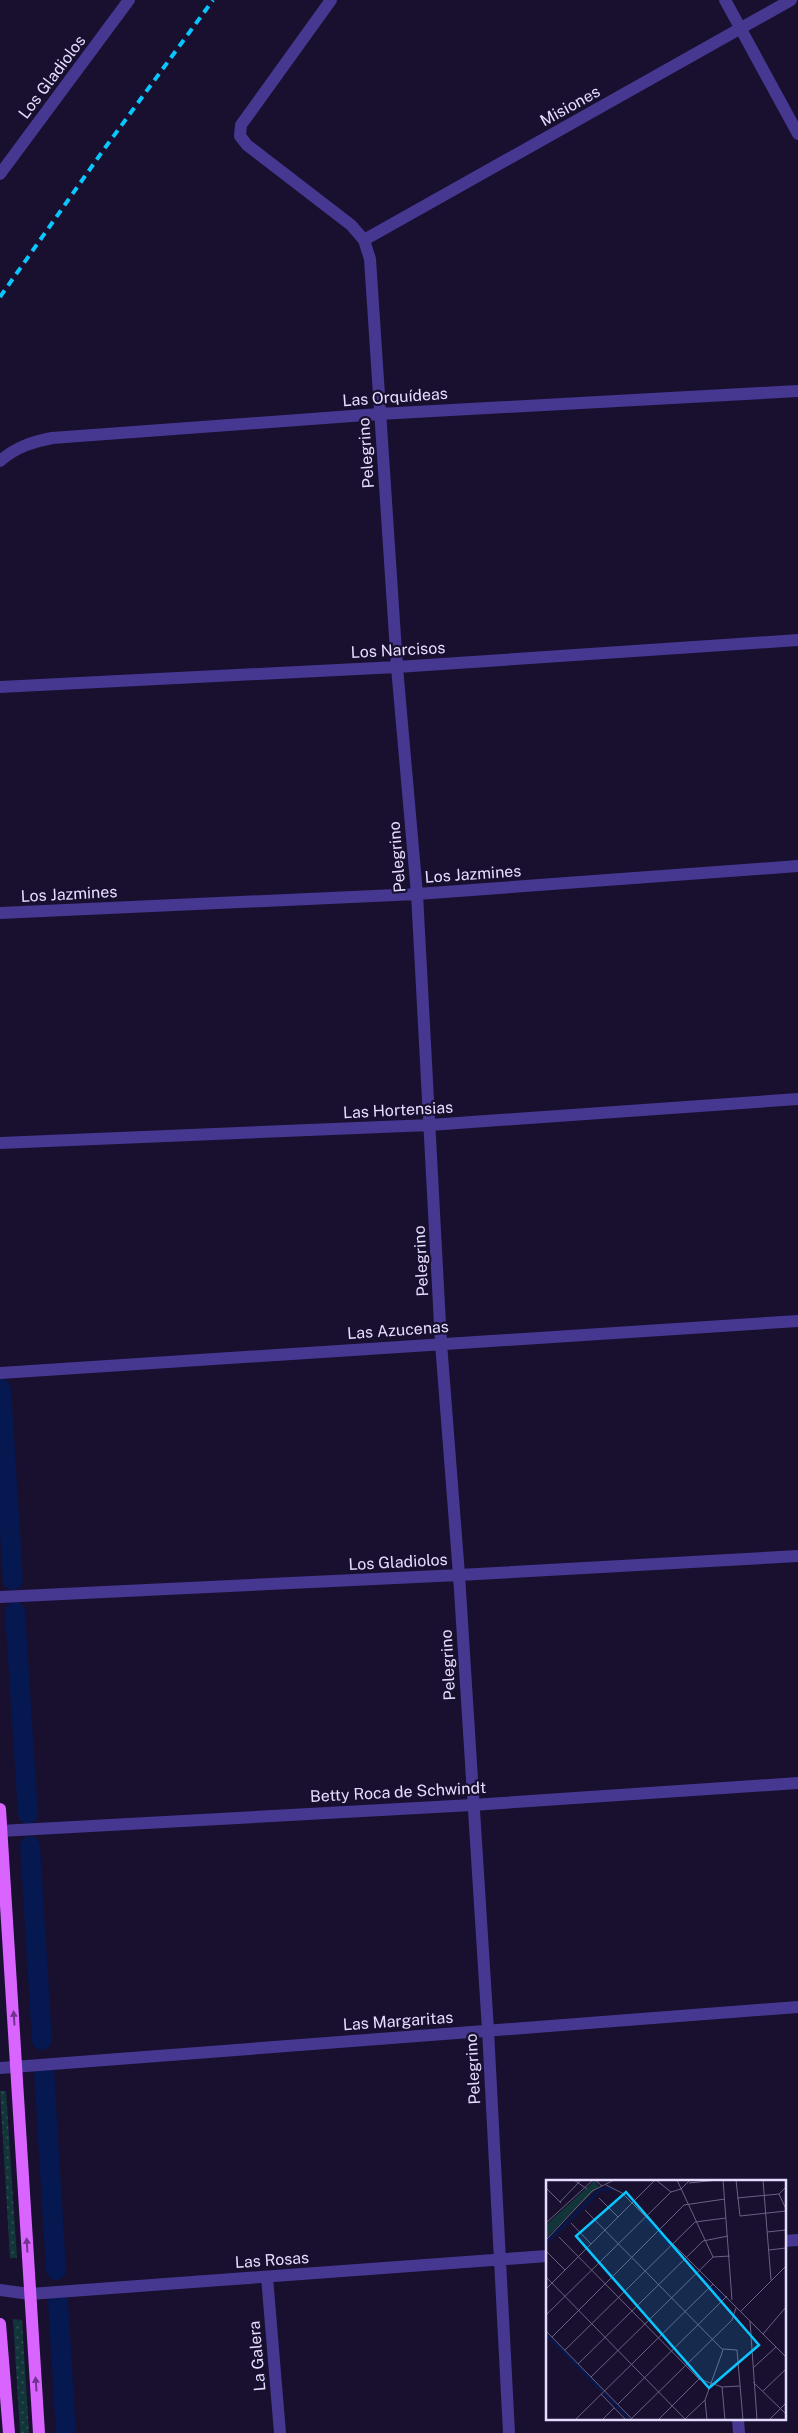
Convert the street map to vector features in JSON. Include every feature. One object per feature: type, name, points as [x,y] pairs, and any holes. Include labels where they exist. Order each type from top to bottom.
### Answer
[{"type":"main road","points":[[0,1810],[18,2066],[39,2433]]},
{"type":"main road","points":[[0,2324],[9,2433]]},
{"type":"street","name":"Los Gladiolos","points":[[0,174],[129,0]]},
{"type":"street","name":"Pelegrino","points":[[331,0],[241,125],[240,136],[247,145],[351,225],[364,240],[370,259],[397,667],[417,894],[442,1343],[488,2030],[509,2433]]},
{"type":"street","points":[[725,0],[798,134]]},
{"type":"street","name":"Misiones","points":[[364,240],[791,0]]},
{"type":"street","name":"Las Orquídeas","points":[[0,460],[10,452],[32,442],[52,438],[379,414],[798,390]]},
{"type":"street","name":"Los Narcisos","points":[[0,687],[397,667],[798,640]]},
{"type":"street","name":"Los Jazmines","points":[[0,913],[417,894],[798,866]]},
{"type":"street","name":"Las Hortensias","points":[[0,1143],[430,1125],[798,1099]]},
{"type":"street","name":"Las Azucenas","points":[[0,1372],[798,1321]]},
{"type":"street","name":"Los Gladiolos","points":[[0,1597],[459,1575],[798,1556]]},
{"type":"street","name":"Betty Roca de Schwindt","points":[[1,1831],[472,1805],[798,1783]]},
{"type":"street","name":"Las Margaritas","points":[[0,2068],[798,2007]]},
{"type":"street","name":"Las Rosas","points":[[0,2290],[30,2294],[546,2256]]},
{"type":"street","name":"La Galera","points":[[267,2277],[280,2433]]},
{"type":"street","points":[[738,2420],[739,2433]]},
{"type":"green space","points":[[0,2091],[6,2091],[17,2258],[10,2258]]},
{"type":"green space","points":[[13,2319],[22,2320],[29,2433],[20,2433]]},
{"type":"waterway","points":[[1,1389],[13,1580]]},
{"type":"waterway","points":[[15,1612],[28,1814]]},
{"type":"waterway","points":[[30,1846],[42,2040]]},
{"type":"waterway","points":[[44,2071],[56,2270]]},
{"type":"waterway","points":[[58,2302],[66,2433]]},
{"type":"railway","points":[[0,297],[102,152],[213,0]]}]
